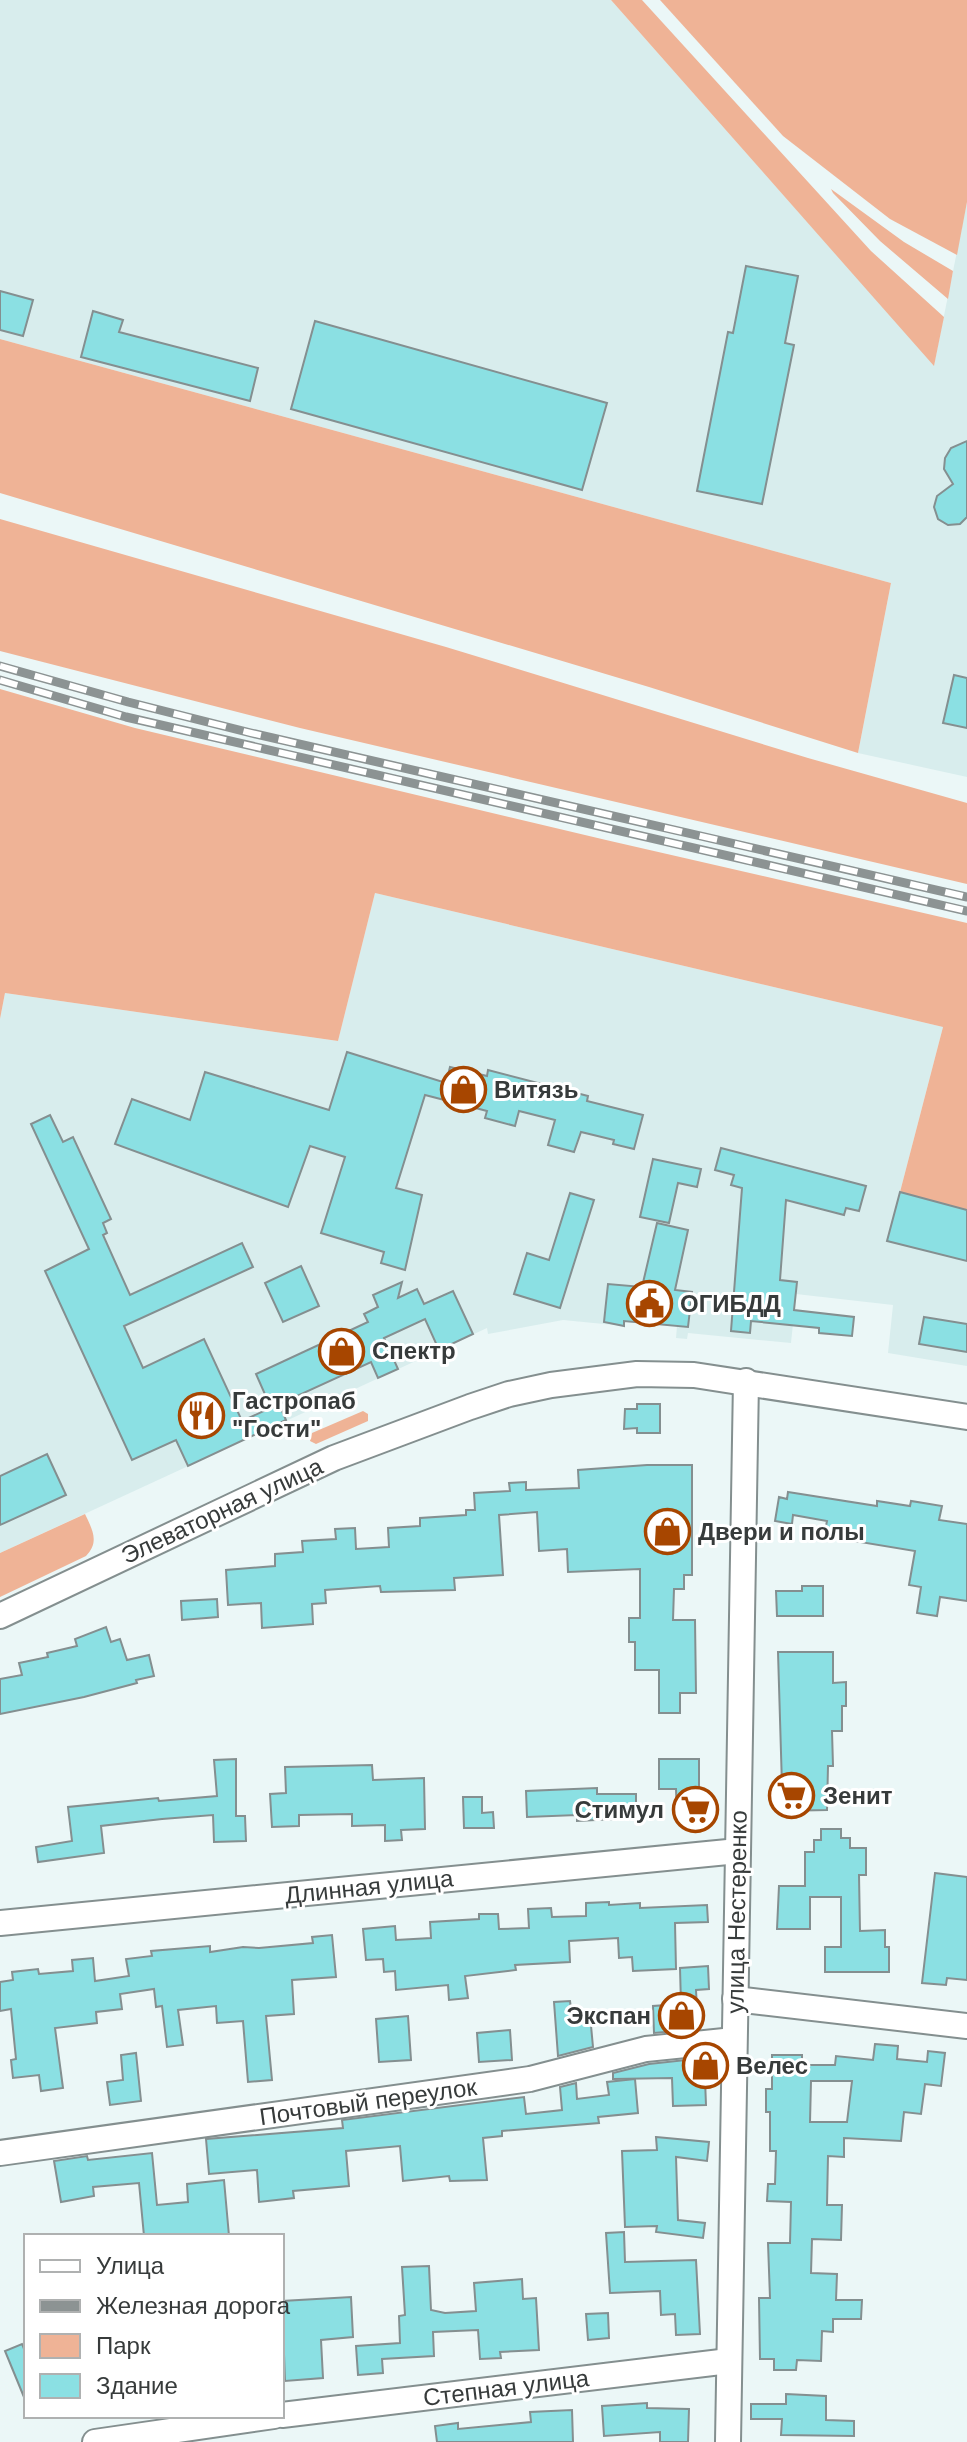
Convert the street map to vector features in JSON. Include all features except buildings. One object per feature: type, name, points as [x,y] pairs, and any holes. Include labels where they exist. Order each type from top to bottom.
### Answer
[{"type":"street","name":"Элеваторная улица","points":[[0,1616],[334,1458],[509,1394],[588,1378],[637,1374],[694,1375],[967,1417]]},
{"type":"street","name":"улица Нестеренко","points":[[728,2442],[746,1381]]},
{"type":"street","name":"Длинная улица","points":[[0,1923],[738,1851]]},
{"type":"street","points":[[735,1999],[967,2026]]},
{"type":"street","name":"Почтовый переулок","points":[[0,2153],[530,2079],[646,2049],[734,2040]]},
{"type":"street","name":"Степная улица","points":[[284,2415],[729,2361]]},
{"type":"street","points":[[95,2442],[260,2418]]},
{"type":"shaded area","points":[[0,0],[611,0],[934,365],[967,202],[967,777],[858,753],[891,583],[0,339]]},
{"type":"shaded area","points":[[375,893],[943,1027],[900,1192],[967,1210],[967,1366],[888,1353],[893,1305],[796,1294],[791,1343],[688,1333],[687,1339],[676,1338],[677,1326],[625,1321],[624,1326],[563,1320],[488,1334],[487,1328],[0,1553],[0,1019],[5,993],[338,1041]]},
{"type":"green space","points":[[611,0],[642,0],[871,251],[944,317],[934,366]]},
{"type":"green space","points":[[660,0],[967,0],[967,202],[957,255],[890,219],[783,136]]},
{"type":"green space","points":[[831,189],[904,242],[953,271],[948,299],[880,241]]},
{"type":"green space","points":[[0,339],[891,583],[858,753],[649,687],[0,493]]},
{"type":"green space","points":[[0,519],[446,647],[808,758],[967,803],[967,884],[300,728],[0,651]]},
{"type":"green space","points":[[0,689],[135,728],[967,923],[967,1210],[900,1192],[943,1027],[375,893],[338,1041],[5,993],[0,1019]]},
{"type":"green space","points":[[363,1411],[368,1414],[368,1421],[316,1444],[310,1441],[312,1433]]},
{"type":"green space","points":[[85,1514],[94,1541],[86,1556],[0,1597],[0,1553]]},
{"type":"railway","points":[[0,666],[251,733],[967,897]]},
{"type":"railway","points":[[0,680],[126,717],[967,911]]},
{"type":"place","name":"Витязь","points":[[463,1090]]},
{"type":"place","name":"ОГИБДД","points":[[649,1304]]},
{"type":"place","name":"Спектр","points":[[341,1351]]},
{"type":"place","name":"Гастропаб \"Гости\"","points":[[201,1415]]},
{"type":"place","name":"Двери и полы","points":[[667,1532]]},
{"type":"place","name":"Зенит","points":[[792,1796]]},
{"type":"place","name":"Стимул","points":[[695,1810]]},
{"type":"place","name":"Экспан","points":[[682,2016]]},
{"type":"place","name":"Велес","points":[[705,2066]]}]
